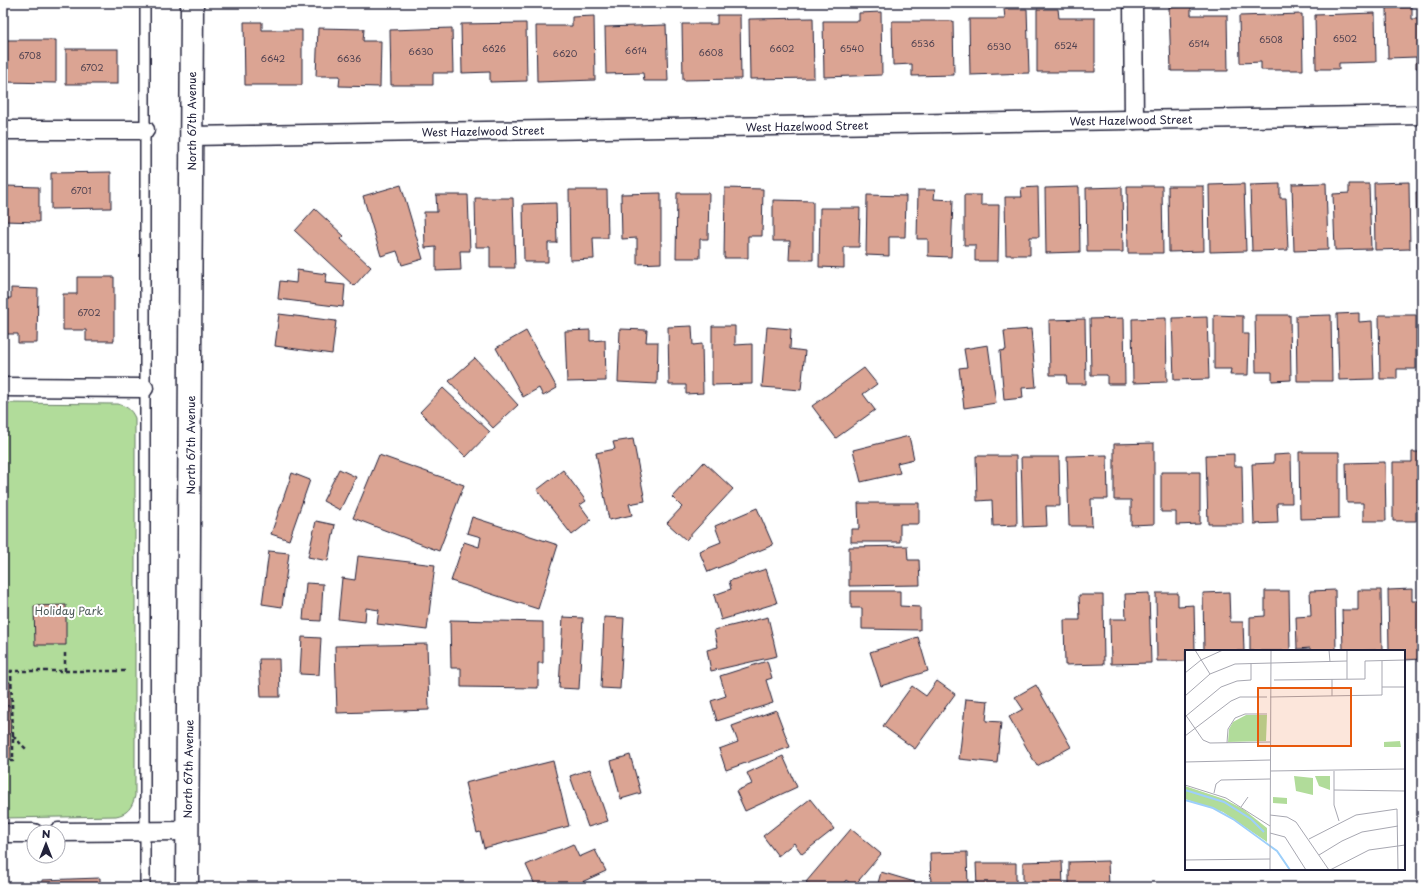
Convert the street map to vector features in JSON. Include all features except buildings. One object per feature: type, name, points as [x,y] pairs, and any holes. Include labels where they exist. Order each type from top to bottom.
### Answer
[{"type":"main road","name":"North 67th Avenue","points":[[187,887],[192,3]]},
{"type":"street","points":[[1133,3],[1134,120]]},
{"type":"street","name":"West Hazelwood Street","points":[[191,136],[1422,115]]},
{"type":"street","points":[[3,130],[145,130]]},
{"type":"street","points":[[3,387],[144,388]]},
{"type":"street","points":[[66,832],[187,831]]},
{"type":"street","points":[[3,833],[26,833]]},
{"type":"lane","points":[[144,887],[145,3]]},
{"type":"path","points":[[3,643],[4,542]]},
{"type":"path","points":[[65,653],[65,671]]},
{"type":"path","points":[[3,670],[132,672]]},
{"type":"path","points":[[3,761],[12,761],[13,736],[11,671]]},
{"type":"path","points":[[13,736],[26,749]]},
{"type":"green space","name":"Holiday Park","points":[[3,403],[117,404],[128,408],[135,418],[135,796],[128,810],[120,815],[3,818]]}]
